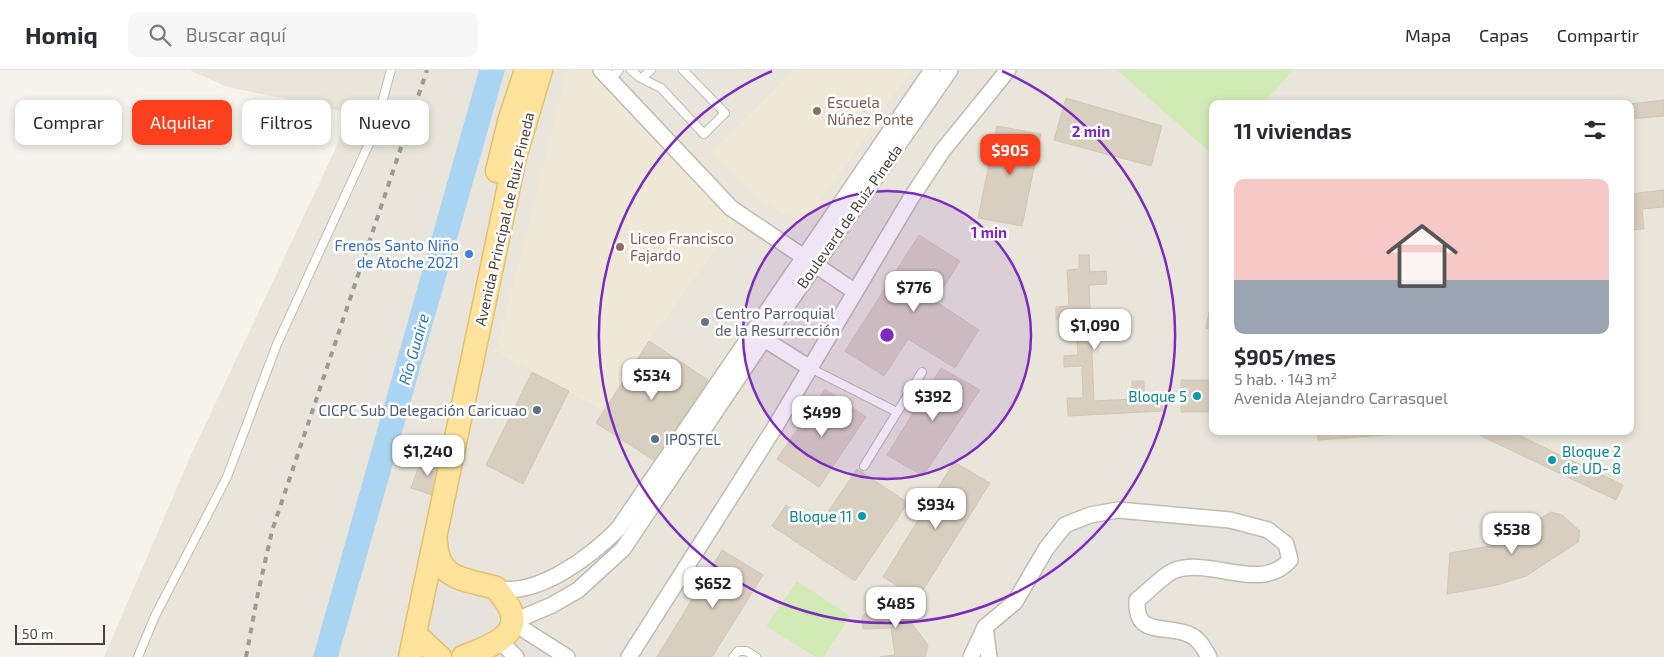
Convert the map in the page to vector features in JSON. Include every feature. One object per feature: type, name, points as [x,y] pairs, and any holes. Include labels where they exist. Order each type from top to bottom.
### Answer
[{"type":"main road","name":"Avenida Principal de Ruiz Pineda","points":[[476,340],[478,300],[493,190],[510,118],[526,70]]},
{"type":"main road","name":"Avenida Principal de Ruiz Pineda","points":[[410,657],[516,157],[541,70]]},
{"type":"main road","name":"Avenida Principal de Ruiz Pineda","points":[[436,532],[437,556],[443,569],[454,576],[468,581]]},
{"type":"main road","points":[[422,604],[440,590],[468,581],[496,588],[511,612],[512,622],[500,641],[463,657]]},
{"type":"main road","points":[[415,634],[440,657]]},
{"type":"street","name":"Boulevard de Ruiz Pineda","points":[[512,622],[552,605],[578,590],[623,549],[764,340],[809,261],[932,70]]},
{"type":"street","name":"Boulevard de Ruiz Pineda","points":[[496,588],[508,591],[520,589],[555,576],[594,551],[618,529],[809,261],[950,70]]},
{"type":"street","points":[[629,657],[725,507],[911,198],[943,150],[1008,70]]},
{"type":"street","points":[[610,73],[731,208],[854,291]]},
{"type":"street","points":[[764,340],[810,368]]},
{"type":"street","points":[[971,657],[985,627],[1015,602],[1046,550],[1064,525],[1090,515],[1127,511],[1230,520],[1268,530],[1286,544],[1290,560],[1283,568],[1264,575],[1196,568],[1172,572],[1137,600],[1136,613],[1142,622],[1152,628],[1188,633],[1200,641],[1209,657]]},
{"type":"street","points":[[512,622],[567,657]]},
{"type":"street","points":[[985,627],[989,657]]},
{"type":"street","points":[[500,641],[516,657]]},
{"type":"lane","points":[[138,657],[155,616],[227,477],[277,344],[373,136],[391,70]]},
{"type":"lane","points":[[631,70],[661,88],[704,134],[725,113],[683,70]]},
{"type":"lane","points":[[642,78],[651,70]]},
{"type":"lane","points":[[810,368],[897,412]]},
{"type":"lane","points":[[864,466],[922,372]]},
{"type":"lane","points":[[733,657],[738,651],[746,651],[756,657]]},
{"type":"shaded area","points":[[189,70],[1664,70],[1664,657],[104,657],[191,455],[335,150],[341,131],[341,145],[429,145],[429,100],[341,100],[341,111],[331,109],[331,100],[290,100],[228,87]]},
{"type":"shaded area","name":"Liceo Francisco Fajardo","points":[[568,70],[590,70],[737,220],[649,341],[604,411],[496,352]]},
{"type":"shaded area","name":"Escuela Núñez Ponte","points":[[795,70],[911,70],[804,224],[755,198],[710,153]]},
{"type":"shaded area","points":[[1090,515],[1230,520],[1286,544],[1283,568],[1173,572],[1137,600],[1136,613],[1188,633],[1209,657],[971,657],[1015,602],[1046,550]]},
{"type":"shaded area","points":[[468,581],[567,657],[410,657],[432,596],[440,590]]},
{"type":"green space","points":[[1117,70],[1293,70],[1267,100],[1209,100],[1209,151]]},
{"type":"green space","points":[[797,581],[850,616],[824,657],[816,657],[766,626]]},
{"type":"water","name":"Río Guaire","points":[[479,70],[505,70],[338,657],[313,657]]},
{"type":"building","points":[[1066,98],[1162,126],[1151,166],[1054,140]]},
{"type":"building","points":[[1664,100],[1664,116],[1634,119],[1634,103]]},
{"type":"building","points":[[997,126],[1041,134],[1022,226],[978,218]]},
{"type":"building","points":[[1664,190],[1664,207],[1642,209],[1644,229],[1634,230],[1634,194]]},
{"type":"building","points":[[919,235],[960,261],[935,301],[979,330],[955,368],[908,339],[884,376],[845,351]]},
{"type":"building","points":[[1079,255],[1089,255],[1090,272],[1106,271],[1107,284],[1089,285],[1094,401],[1133,399],[1132,381],[1144,381],[1144,394],[1162,393],[1163,411],[1068,416],[1067,398],[1083,398],[1082,366],[1064,367],[1064,356],[1078,355],[1076,318],[1056,319],[1056,307],[1069,306],[1067,270],[1079,269]]},
{"type":"building","points":[[1209,312],[1209,328],[1206,328]]},
{"type":"building","points":[[649,341],[708,380],[655,461],[596,423]]},
{"type":"building","points":[[941,368],[980,390],[923,476],[887,455]]},
{"type":"building","name":"CICPC Sub Delegación Caricuao","points":[[532,372],[569,391],[523,484],[486,465]]},
{"type":"building","name":"Bloque 5","points":[[1181,380],[1209,380],[1209,412],[1181,412]]},
{"type":"building","points":[[825,389],[866,417],[819,487],[777,459]]},
{"type":"building","points":[[1317,435],[1386,435],[1318,440]]},
{"type":"building","name":"Bloque 2 de UD- 8","points":[[1518,435],[1623,485],[1616,500],[1481,436]]},
{"type":"building","points":[[422,457],[446,466],[435,496],[411,488]]},
{"type":"building","points":[[954,462],[990,483],[918,598],[883,577]]},
{"type":"building","name":"Bloque 11","points":[[857,469],[908,503],[855,581],[772,526],[786,505],[818,527]]},
{"type":"building","points":[[1551,512],[1562,515],[1580,531],[1578,542],[1526,576],[1497,585],[1447,594],[1450,553],[1496,545]]},
{"type":"building","points":[[722,550],[763,575],[712,657],[657,657]]},
{"type":"building","points":[[881,598],[891,598],[928,645],[925,657],[879,657],[895,655],[891,628],[863,629],[862,617]]},
{"type":"railway","points":[[246,657],[272,531],[427,70]]},
{"type":"place","name":"Escuela Núñez Ponte","points":[[817,111]]},
{"type":"place","name":"Liceo Francisco Fajardo","points":[[620,247]]},
{"type":"place","name":"Frenos Santo Niño de Atoche 2021","points":[[469,254]]},
{"type":"place","name":"Centro Parroquial de la Resurrección","points":[[705,322]]},
{"type":"place","name":"Bloque 5","points":[[1197,396]]},
{"type":"place","name":"CICPC Sub Delegación Caricuao","points":[[537,410]]},
{"type":"place","name":"IPOSTEL","points":[[655,439]]},
{"type":"place","name":"Bloque 2 de UD- 8","points":[[1552,460]]},
{"type":"place","name":"Bloque 11","points":[[862,516]]}]
